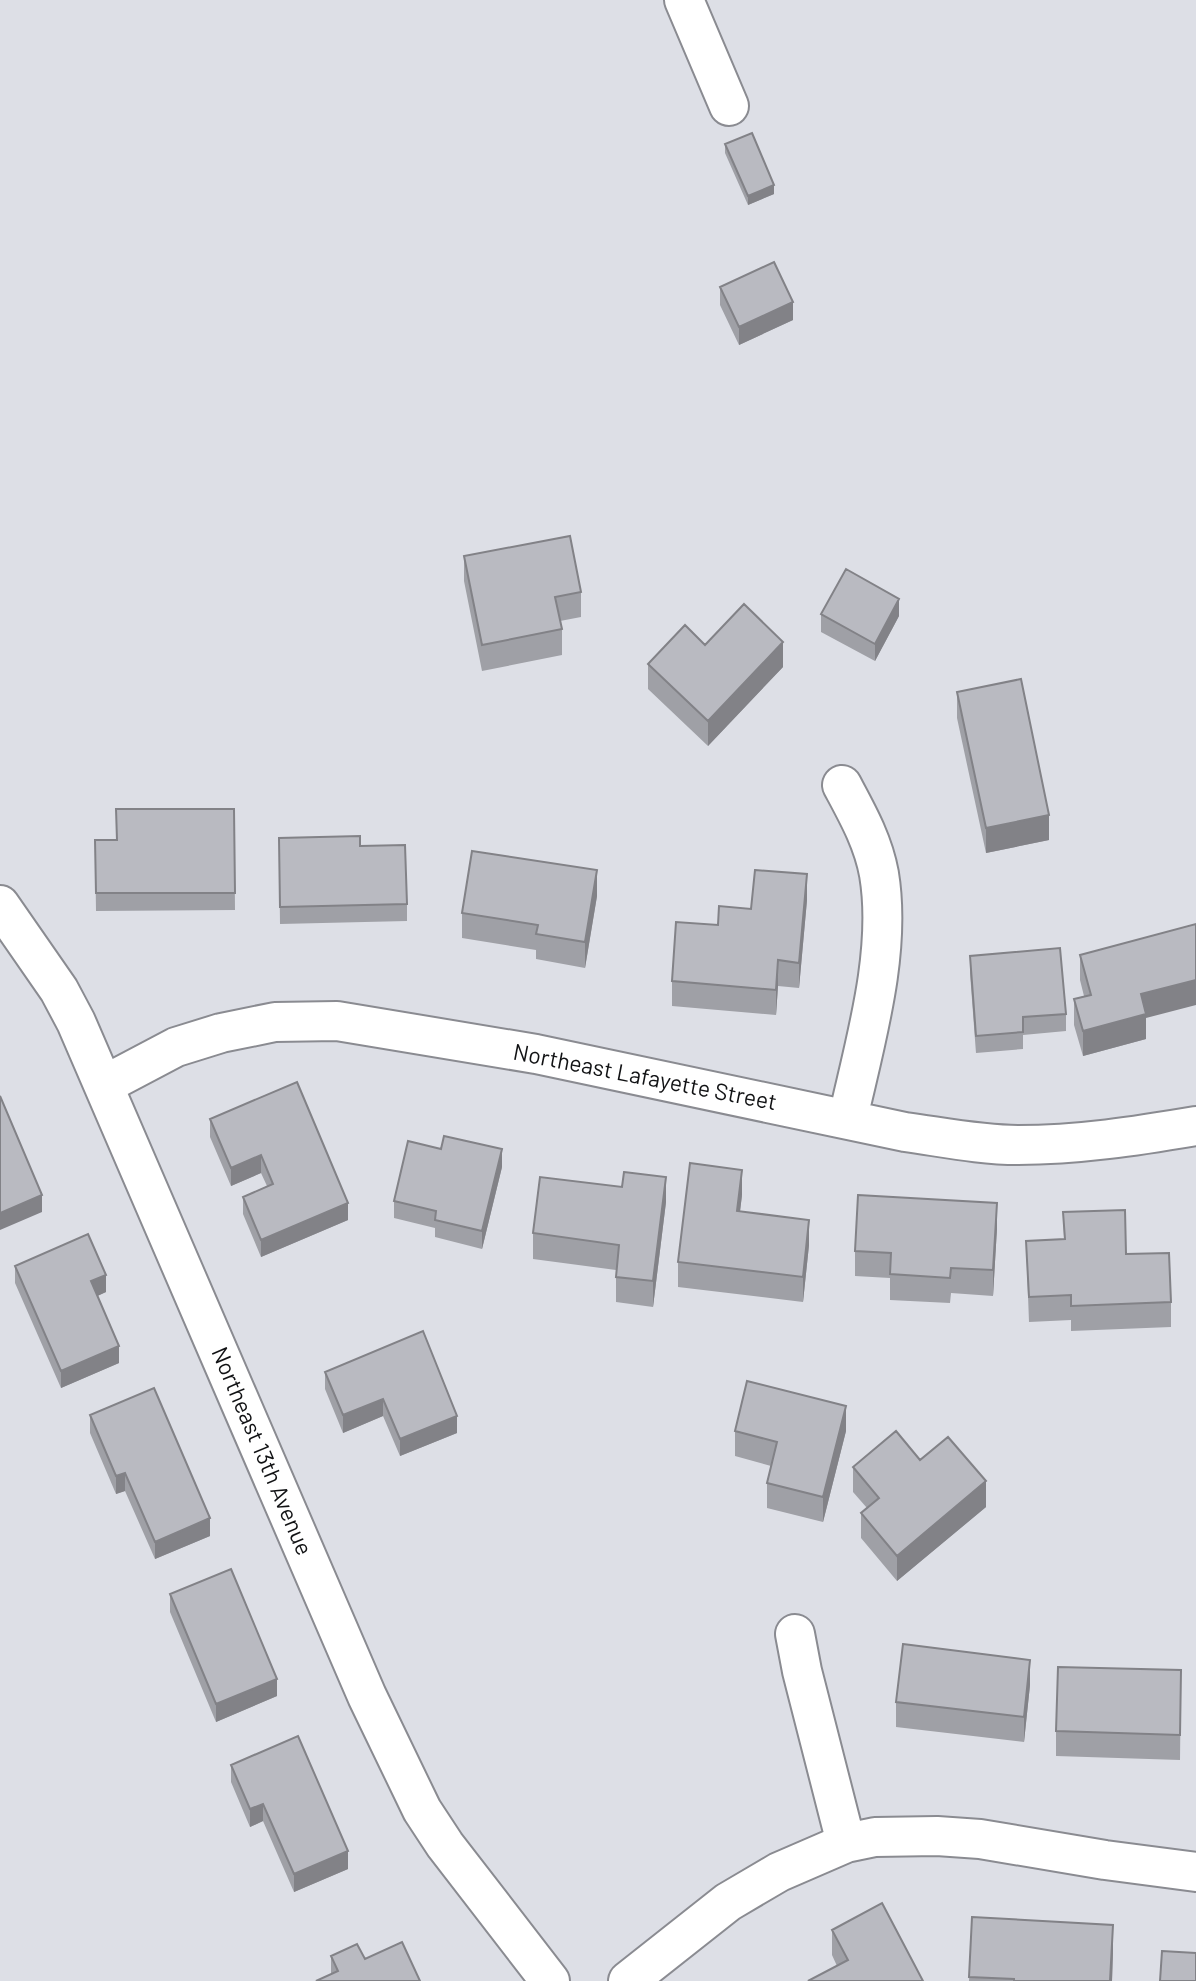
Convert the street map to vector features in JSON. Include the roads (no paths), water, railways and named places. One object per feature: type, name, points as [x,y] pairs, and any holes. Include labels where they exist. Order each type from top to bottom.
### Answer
[{"type":"street","points":[[684,0],[729,106]]},
{"type":"street","points":[[842,785],[866,830],[879,873],[882,922],[873,1001],[848,1118]]},
{"type":"street","name":"Northeast 13th Avenue","points":[[0,905],[59,990],[76,1021],[367,1696],[422,1810],[445,1845],[550,1981]]},
{"type":"street","name":"Northeast Lafayette Street","points":[[104,1084],[176,1047],[221,1032],[275,1022],[337,1021],[536,1054],[905,1132],[1016,1145],[1089,1141],[1196,1126]]},
{"type":"street","points":[[795,1634],[846,1843]]},
{"type":"street","points":[[628,1981],[728,1902],[779,1872],[846,1843],[875,1837],[937,1836],[980,1839],[1196,1872]]}]
